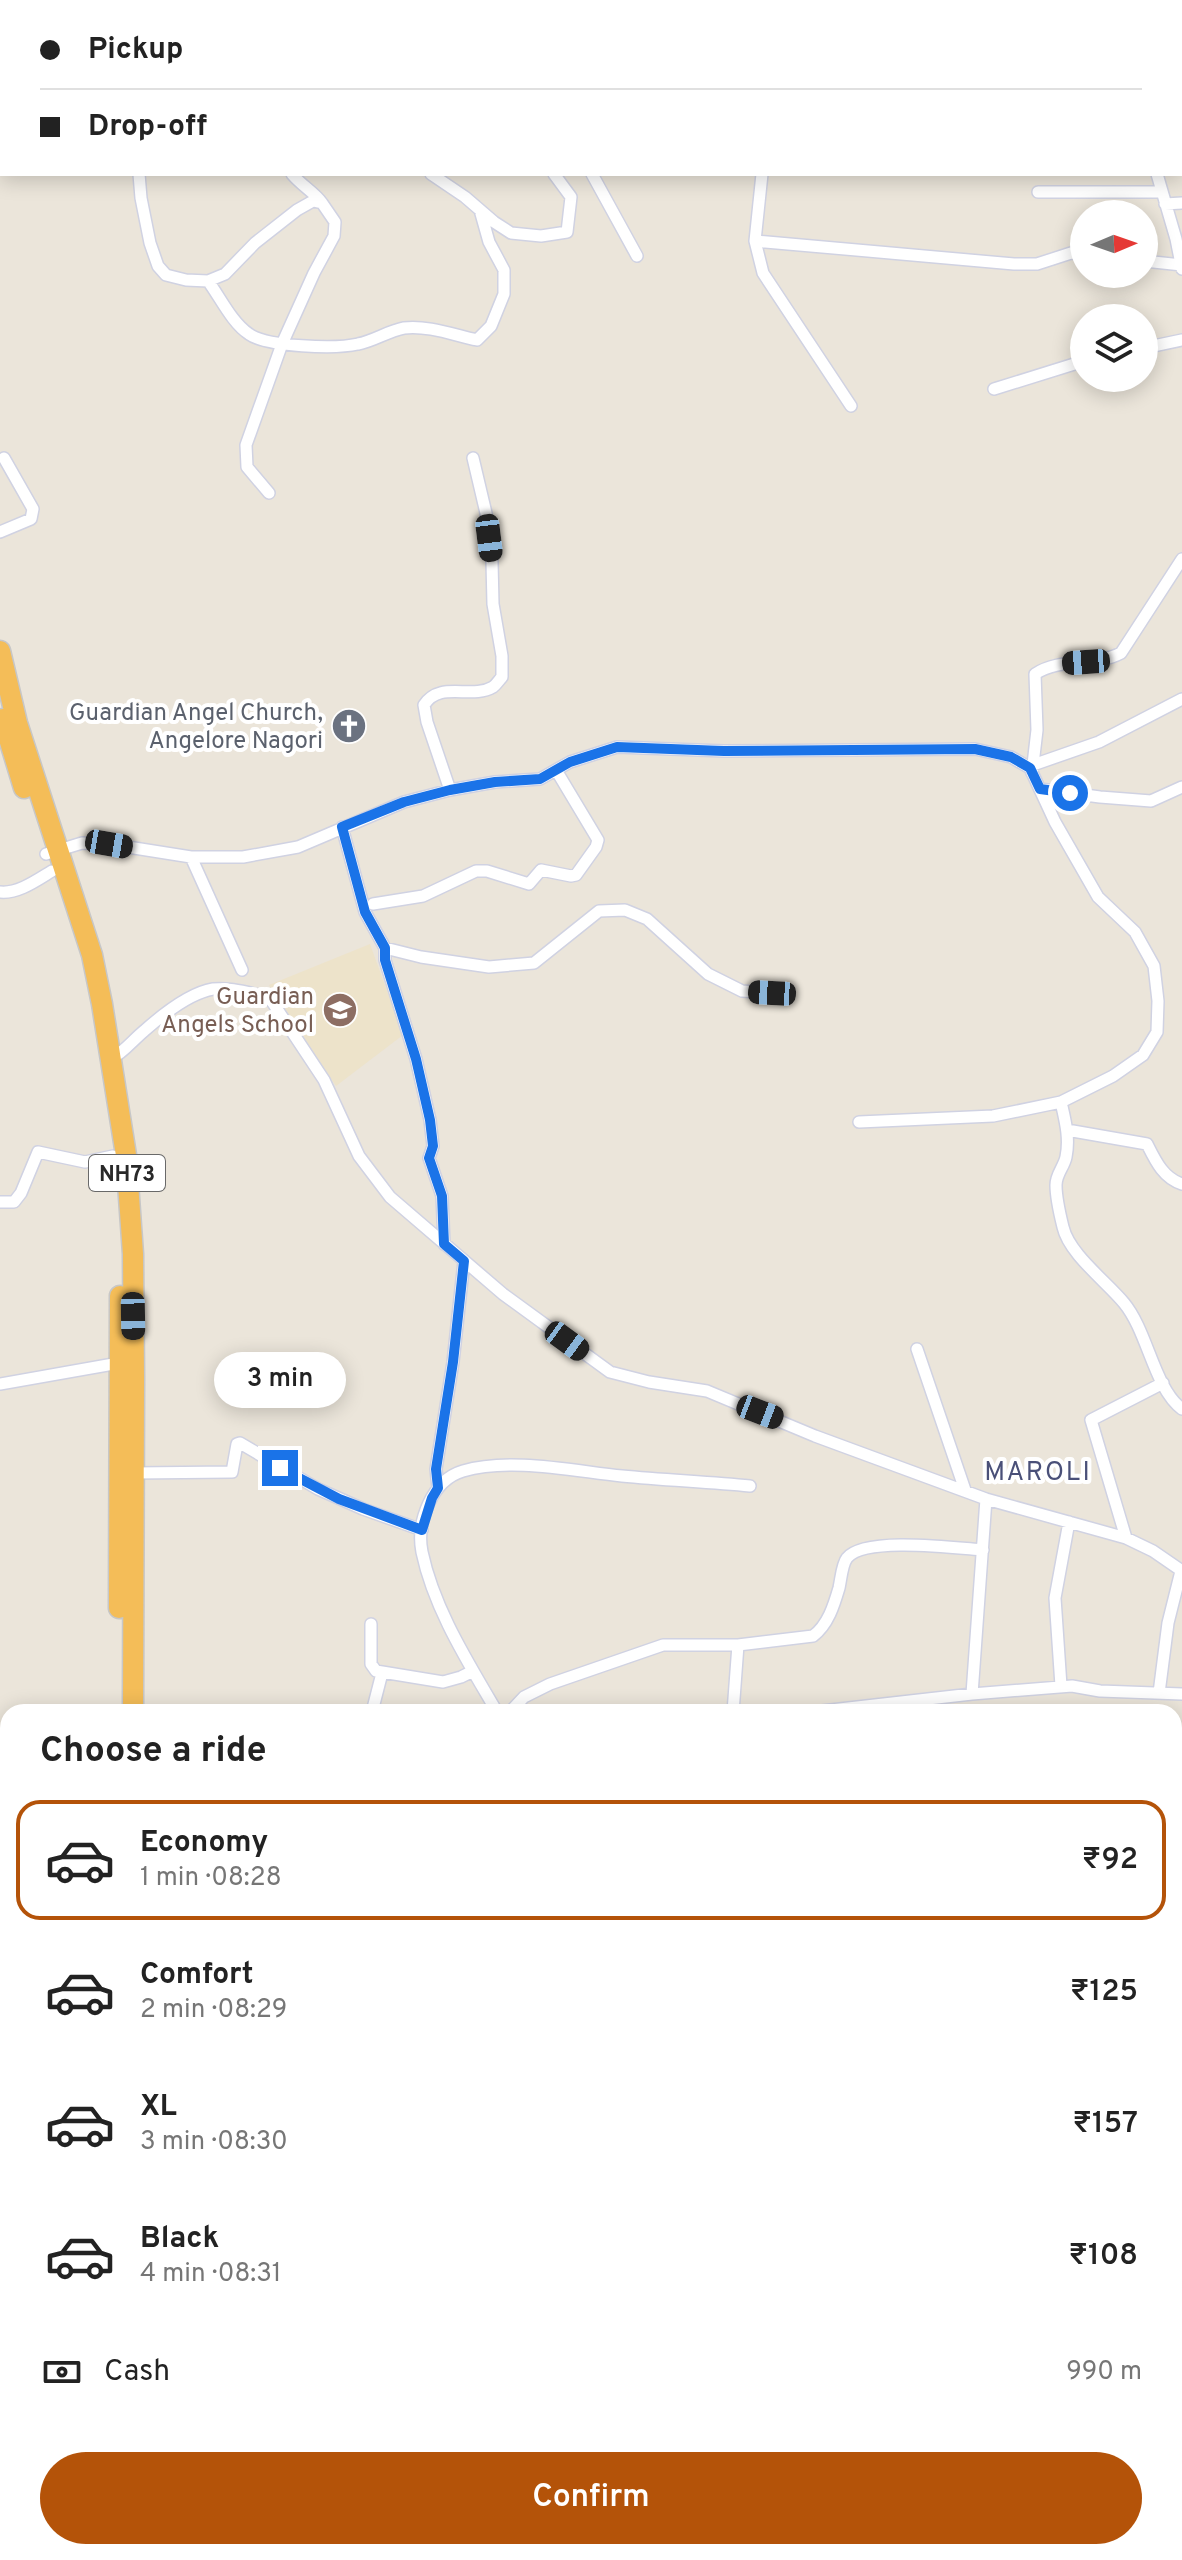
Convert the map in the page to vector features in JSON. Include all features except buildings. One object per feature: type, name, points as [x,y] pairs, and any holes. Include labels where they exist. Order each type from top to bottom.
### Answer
[{"type":"highway","name":"NH73","points":[[0,651],[81,963],[113,1156],[120,1265],[120,1704]]},
{"type":"highway","name":"NH73","points":[[0,708],[4,740],[92,955],[126,1155],[133,1254],[133,1704]]},
{"type":"street","points":[[139,176],[150,243],[158,266],[166,275],[186,280],[208,281],[225,274],[255,243],[297,210],[313,201],[322,203]]},
{"type":"street","points":[[269,493],[247,467],[246,445],[282,344],[334,236],[335,222],[317,197],[294,176]]},
{"type":"street","points":[[434,176],[511,233],[541,236],[567,232],[571,197],[555,176]]},
{"type":"street","points":[[593,176],[637,256]]},
{"type":"street","points":[[762,176],[755,241],[763,273],[851,406]]},
{"type":"street","points":[[1158,176],[1182,266],[1158,263]]},
{"type":"street","points":[[1038,192],[1164,198],[1182,203]]},
{"type":"street","points":[[208,281],[237,323],[250,336],[282,344],[321,347],[358,344],[403,328],[419,328],[477,340],[491,326],[504,294],[504,270],[489,242],[480,210]]},
{"type":"street","points":[[755,241],[1014,264],[1037,264],[1070,253]]},
{"type":"street","points":[[1158,345],[1182,340]]},
{"type":"street","points":[[994,389],[1070,365]]},
{"type":"street","points":[[0,532],[31,519],[33,509],[4,458]]},
{"type":"street","points":[[450,790],[424,705],[430,695],[442,691],[492,688],[502,677],[486,513],[473,458]]},
{"type":"street","points":[[859,1122],[993,1116],[1061,1102],[1113,1076],[1143,1055],[1157,1032],[1158,1001],[1154,966],[1135,932],[1098,897],[1067,844],[1033,769],[1037,730],[1035,674],[1047,666],[1107,660],[1121,653],[1182,559]]},
{"type":"street","points":[[0,892],[30,885],[52,858],[82,843],[109,844],[191,857],[243,857],[298,847],[404,802],[495,782],[540,779],[570,762],[617,747],[724,751],[975,749],[1011,757],[1033,769],[1099,742],[1182,699]]},
{"type":"street","points":[[373,904],[423,896],[476,871],[487,871],[529,884],[541,870],[576,875],[598,840],[556,770]]},
{"type":"street","points":[[1040,789],[1151,801],[1182,787]]},
{"type":"street","points":[[342,827],[365,912],[385,948],[385,960],[416,1059],[430,1120],[433,1146],[429,1158],[442,1196],[444,1244]]},
{"type":"street","points":[[191,857],[242,970]]},
{"type":"street","points":[[385,948],[489,967],[534,963],[599,911],[625,910],[647,919],[708,974],[742,991],[772,993]]},
{"type":"street","points":[[111,1059],[122,1053],[151,1025],[187,999],[202,993],[214,989],[269,997],[324,1080],[359,1156],[390,1197],[503,1294],[610,1372],[707,1391],[815,1436],[986,1499],[1126,1538],[1153,1551],[1182,1571],[1168,1623],[1159,1693]]},
{"type":"street","points":[[1061,1102],[1067,1130],[1066,1161],[1059,1171],[1056,1185],[1063,1230],[1107,1287],[1124,1303],[1143,1335],[1170,1400],[1182,1409]]},
{"type":"street","points":[[1067,1130],[1147,1144],[1158,1165],[1172,1181],[1182,1184]]},
{"type":"street","points":[[0,1202],[14,1202],[21,1193],[38,1152],[85,1162],[113,1156]]},
{"type":"street","points":[[438,1488],[436,1469],[453,1362],[464,1261]]},
{"type":"street","points":[[917,1349],[965,1490]]},
{"type":"street","points":[[0,1384],[119,1363]]},
{"type":"street","points":[[1126,1538],[1091,1420],[1163,1383]]},
{"type":"street","points":[[134,1473],[232,1472],[237,1444],[240,1443],[318,1489],[422,1530]]},
{"type":"street","points":[[492,1704],[450,1628],[421,1549],[422,1530],[438,1488],[461,1471],[513,1465],[750,1486]]},
{"type":"street","points":[[972,1694],[986,1499]]},
{"type":"street","points":[[1061,1686],[1055,1598],[1069,1522]]},
{"type":"street","points":[[517,1704],[524,1697],[550,1684],[663,1645],[738,1645],[813,1636],[821,1631],[834,1606],[847,1558],[859,1549],[896,1544],[983,1550]]},
{"type":"street","points":[[371,1624],[373,1669],[443,1682],[473,1671]]},
{"type":"street","points":[[734,1704],[738,1645]]},
{"type":"street","points":[[374,1704],[382,1673]]},
{"type":"street","points":[[884,1704],[1061,1686],[1100,1691],[1182,1694]]},
{"type":"shaded area","name":"Guardian Angels School","points":[[370,944],[403,1035],[336,1086],[269,985]]},
{"type":"place","name":"Guardian Angel Church, Angelore Nagori","points":[[349,726]]},
{"type":"place","name":"Guardian Angels School","points":[[340,1010]]},
{"type":"district","name":"MAROLI","points":[[1038,1471]]},
{"type":"route","points":[[280,1468],[339,1499],[422,1530],[438,1488],[436,1469],[453,1362],[464,1261],[444,1244],[442,1196],[429,1158],[433,1146],[430,1120],[416,1059],[385,960],[385,948],[365,912],[342,827],[404,802],[495,782],[540,779],[570,762],[617,747],[638,746],[724,751],[975,749],[1011,757],[1030,768],[1040,789],[1070,793]]}]
